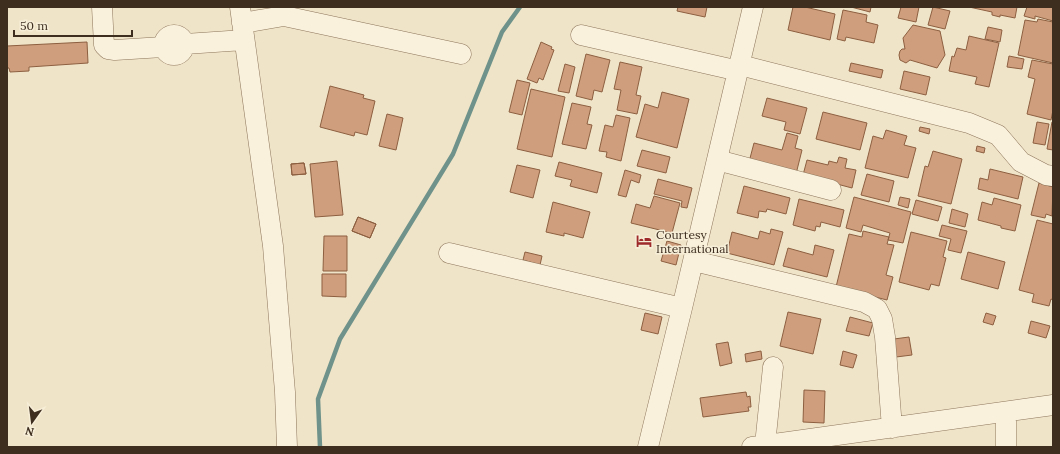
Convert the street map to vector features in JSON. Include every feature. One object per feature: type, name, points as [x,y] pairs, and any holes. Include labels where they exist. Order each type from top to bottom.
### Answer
[{"type":"street","points":[[102,7],[104,45],[108,49],[115,50],[164,47],[165,52],[175,56],[184,50],[184,44],[242,23],[284,16],[461,54]]},
{"type":"street","points":[[648,447],[694,261],[753,7]]},
{"type":"street","points":[[242,23],[273,246],[285,392],[287,447]]},
{"type":"street","points":[[581,35],[739,68],[969,123],[998,135],[1021,162],[1046,175],[1053,176]]},
{"type":"street","points":[[717,160],[831,190]]},
{"type":"street","points":[[449,253],[682,308]]},
{"type":"street","points":[[694,261],[864,302],[877,308],[882,319],[885,337],[892,428]]},
{"type":"street","points":[[773,367],[759,446],[863,439],[892,428],[1053,405]]},
{"type":"street","points":[[1006,412],[1006,447]]},
{"type":"building","points":[[678,7],[707,7],[705,17],[677,11]]},
{"type":"building","points":[[793,7],[805,7],[835,14],[830,40],[788,30]]},
{"type":"building","points":[[851,7],[871,7],[870,12]]},
{"type":"building","points":[[901,7],[919,7],[916,22],[898,18]]},
{"type":"building","points":[[933,7],[950,11],[945,29],[928,25]]},
{"type":"building","points":[[969,7],[1017,7],[1015,18],[1000,15],[1000,17],[992,15],[992,12]]},
{"type":"building","points":[[1027,7],[1053,7],[1053,21],[1035,16],[1035,19],[1024,16]]},
{"type":"building","points":[[843,10],[867,15],[866,22],[878,25],[874,43],[846,37],[845,41],[837,39]]},
{"type":"building","points":[[1038,19],[1053,22],[1053,63],[1018,55],[1025,20],[1037,22]]},
{"type":"building","points":[[913,25],[940,31],[945,55],[937,68],[910,60],[906,63],[900,60],[900,51],[905,49],[903,38]]},
{"type":"building","points":[[988,27],[1002,30],[1000,42],[985,39]]},
{"type":"building","points":[[969,36],[999,43],[989,87],[975,84],[977,77],[949,71],[952,56],[954,57],[957,48],[966,50]]},
{"type":"building","points":[[87,42],[88,63],[29,67],[29,71],[10,72],[9,68],[7,68],[7,46]]},
{"type":"building","points":[[541,42],[552,47],[551,49],[554,50],[543,80],[539,78],[537,83],[527,79]]},
{"type":"building","points":[[586,54],[610,60],[602,92],[594,90],[592,100],[576,96]]},
{"type":"building","points":[[1009,56],[1024,59],[1022,69],[1007,67]]},
{"type":"building","points":[[1032,60],[1053,64],[1053,110],[1051,120],[1027,114],[1035,79],[1028,77]]},
{"type":"building","points":[[620,62],[642,67],[636,95],[641,96],[637,114],[617,110],[621,90],[614,89]]},
{"type":"building","points":[[851,63],[883,70],[881,78],[849,71]]},
{"type":"building","points":[[565,64],[575,67],[569,93],[558,91]]},
{"type":"building","points":[[904,71],[930,77],[926,95],[900,89]]},
{"type":"building","points":[[517,80],[530,83],[522,115],[509,112]]},
{"type":"building","points":[[330,86],[364,95],[363,98],[375,101],[367,135],[355,132],[354,136],[320,127]]},
{"type":"building","points":[[531,89],[565,97],[552,157],[517,149]]},
{"type":"building","points":[[662,92],[689,99],[677,148],[636,137],[645,104],[658,108]]},
{"type":"building","points":[[767,98],[807,108],[800,134],[784,130],[786,122],[762,116]]},
{"type":"building","points":[[572,103],[591,107],[587,124],[592,125],[586,149],[562,144]]},
{"type":"building","points":[[823,112],[867,123],[860,150],[816,139]]},
{"type":"building","points":[[387,114],[403,118],[396,150],[379,146]]},
{"type":"building","points":[[616,115],[630,118],[621,161],[606,157],[607,152],[599,151],[605,125],[613,127]]},
{"type":"building","points":[[1037,122],[1049,124],[1045,145],[1033,143]]},
{"type":"building","points":[[1053,122],[1053,150],[1047,149]]},
{"type":"building","points":[[920,127],[930,129],[929,134],[919,131]]},
{"type":"building","points":[[886,130],[907,136],[904,145],[916,148],[908,178],[865,168],[873,136],[883,139]]},
{"type":"building","points":[[787,133],[798,136],[795,148],[802,150],[796,174],[749,162],[754,143],[782,150]]},
{"type":"building","points":[[977,146],[985,148],[984,153],[976,151]]},
{"type":"building","points":[[642,150],[670,157],[666,173],[637,166]]},
{"type":"building","points":[[933,151],[962,159],[951,204],[918,196],[925,166],[928,167]]},
{"type":"building","points":[[839,157],[847,159],[845,168],[856,170],[852,188],[803,175],[807,160],[828,165],[829,161],[837,163]]},
{"type":"building","points":[[337,161],[343,215],[315,217],[310,164]]},
{"type":"building","points":[[559,162],[602,173],[597,193],[570,186],[572,180],[555,176]]},
{"type":"building","points":[[304,163],[306,174],[292,175],[291,164]]},
{"type":"building","points":[[304,163],[306,174],[292,175],[291,164]]},
{"type":"building","points":[[517,165],[540,170],[533,198],[510,192]]},
{"type":"building","points":[[990,169],[1023,177],[1018,199],[978,189],[980,178],[988,180]]},
{"type":"building","points":[[625,170],[641,175],[639,183],[631,180],[626,197],[618,195]]},
{"type":"building","points":[[867,174],[894,181],[889,202],[861,195]]},
{"type":"building","points":[[658,179],[692,188],[687,208],[681,207],[682,201],[654,194]]},
{"type":"building","points":[[1039,183],[1053,187],[1052,216],[1046,214],[1045,218],[1031,215]]},
{"type":"building","points":[[744,186],[790,198],[786,214],[767,209],[766,212],[759,211],[758,218],[737,213]]},
{"type":"building","points":[[654,196],[680,203],[672,233],[631,223],[636,204],[650,208]]},
{"type":"building","points":[[854,197],[911,212],[903,243],[888,240],[890,233],[863,225],[861,232],[846,228]]},
{"type":"building","points":[[900,197],[910,199],[908,208],[898,205]]},
{"type":"building","points":[[994,198],[1021,205],[1015,231],[978,220],[982,202],[992,205]]},
{"type":"building","points":[[799,199],[844,210],[840,227],[821,222],[820,227],[816,226],[815,231],[793,225]]},
{"type":"building","points":[[916,200],[942,207],[938,221],[912,214]]},
{"type":"building","points":[[553,202],[590,212],[583,238],[564,233],[564,236],[546,232]]},
{"type":"building","points":[[952,209],[968,214],[965,227],[949,223]]},
{"type":"building","points":[[358,217],[376,224],[370,238],[352,231]]},
{"type":"building","points":[[358,217],[376,224],[370,238],[352,231]]},
{"type":"building","points":[[1037,220],[1053,224],[1053,300],[1051,299],[1049,306],[1032,302],[1034,294],[1019,290]]},
{"type":"building","points":[[942,225],[967,231],[961,253],[948,250],[951,239],[939,236]]},
{"type":"building","points":[[771,229],[783,232],[774,265],[727,253],[732,232],[758,239],[760,231],[770,234]]},
{"type":"building","points":[[863,231],[889,237],[887,244],[894,245],[886,275],[893,277],[887,300],[836,287],[849,234],[862,237]]},
{"type":"building","points":[[911,232],[947,241],[943,257],[946,258],[939,286],[931,284],[929,290],[899,282]]},
{"type":"building","points":[[324,236],[347,236],[347,271],[323,271]]},
{"type":"building","points":[[667,241],[681,245],[676,265],[661,261]]},
{"type":"building","points":[[815,245],[834,250],[827,277],[783,266],[788,248],[813,255]]},
{"type":"building","points":[[525,252],[542,256],[540,265],[523,260]]},
{"type":"building","points":[[968,252],[1005,262],[998,289],[961,279]]},
{"type":"building","points":[[322,274],[346,274],[346,297],[322,296]]},
{"type":"building","points":[[788,312],[821,319],[813,354],[780,346]]},
{"type":"building","points":[[645,313],[662,317],[658,334],[641,330]]},
{"type":"building","points":[[986,313],[996,316],[993,325],[983,322]]},
{"type":"building","points":[[850,317],[873,323],[869,336],[846,331]]},
{"type":"building","points":[[1031,321],[1050,326],[1046,338],[1028,333]]},
{"type":"building","points":[[909,337],[912,355],[896,357],[894,339]]},
{"type":"building","points":[[728,342],[732,363],[720,366],[716,344]]},
{"type":"building","points":[[761,351],[762,359],[746,362],[745,354]]},
{"type":"building","points":[[843,351],[857,355],[853,368],[840,365]]},
{"type":"building","points":[[804,390],[825,391],[824,423],[803,422]]},
{"type":"building","points":[[746,392],[747,397],[750,396],[751,407],[748,407],[749,411],[703,417],[700,398]]},
{"type":"waterway","points":[[320,447],[318,399],[340,339],[453,154],[502,32],[520,7]]},
{"type":"place","name":"Courtesy International","points":[[644,241]]}]
